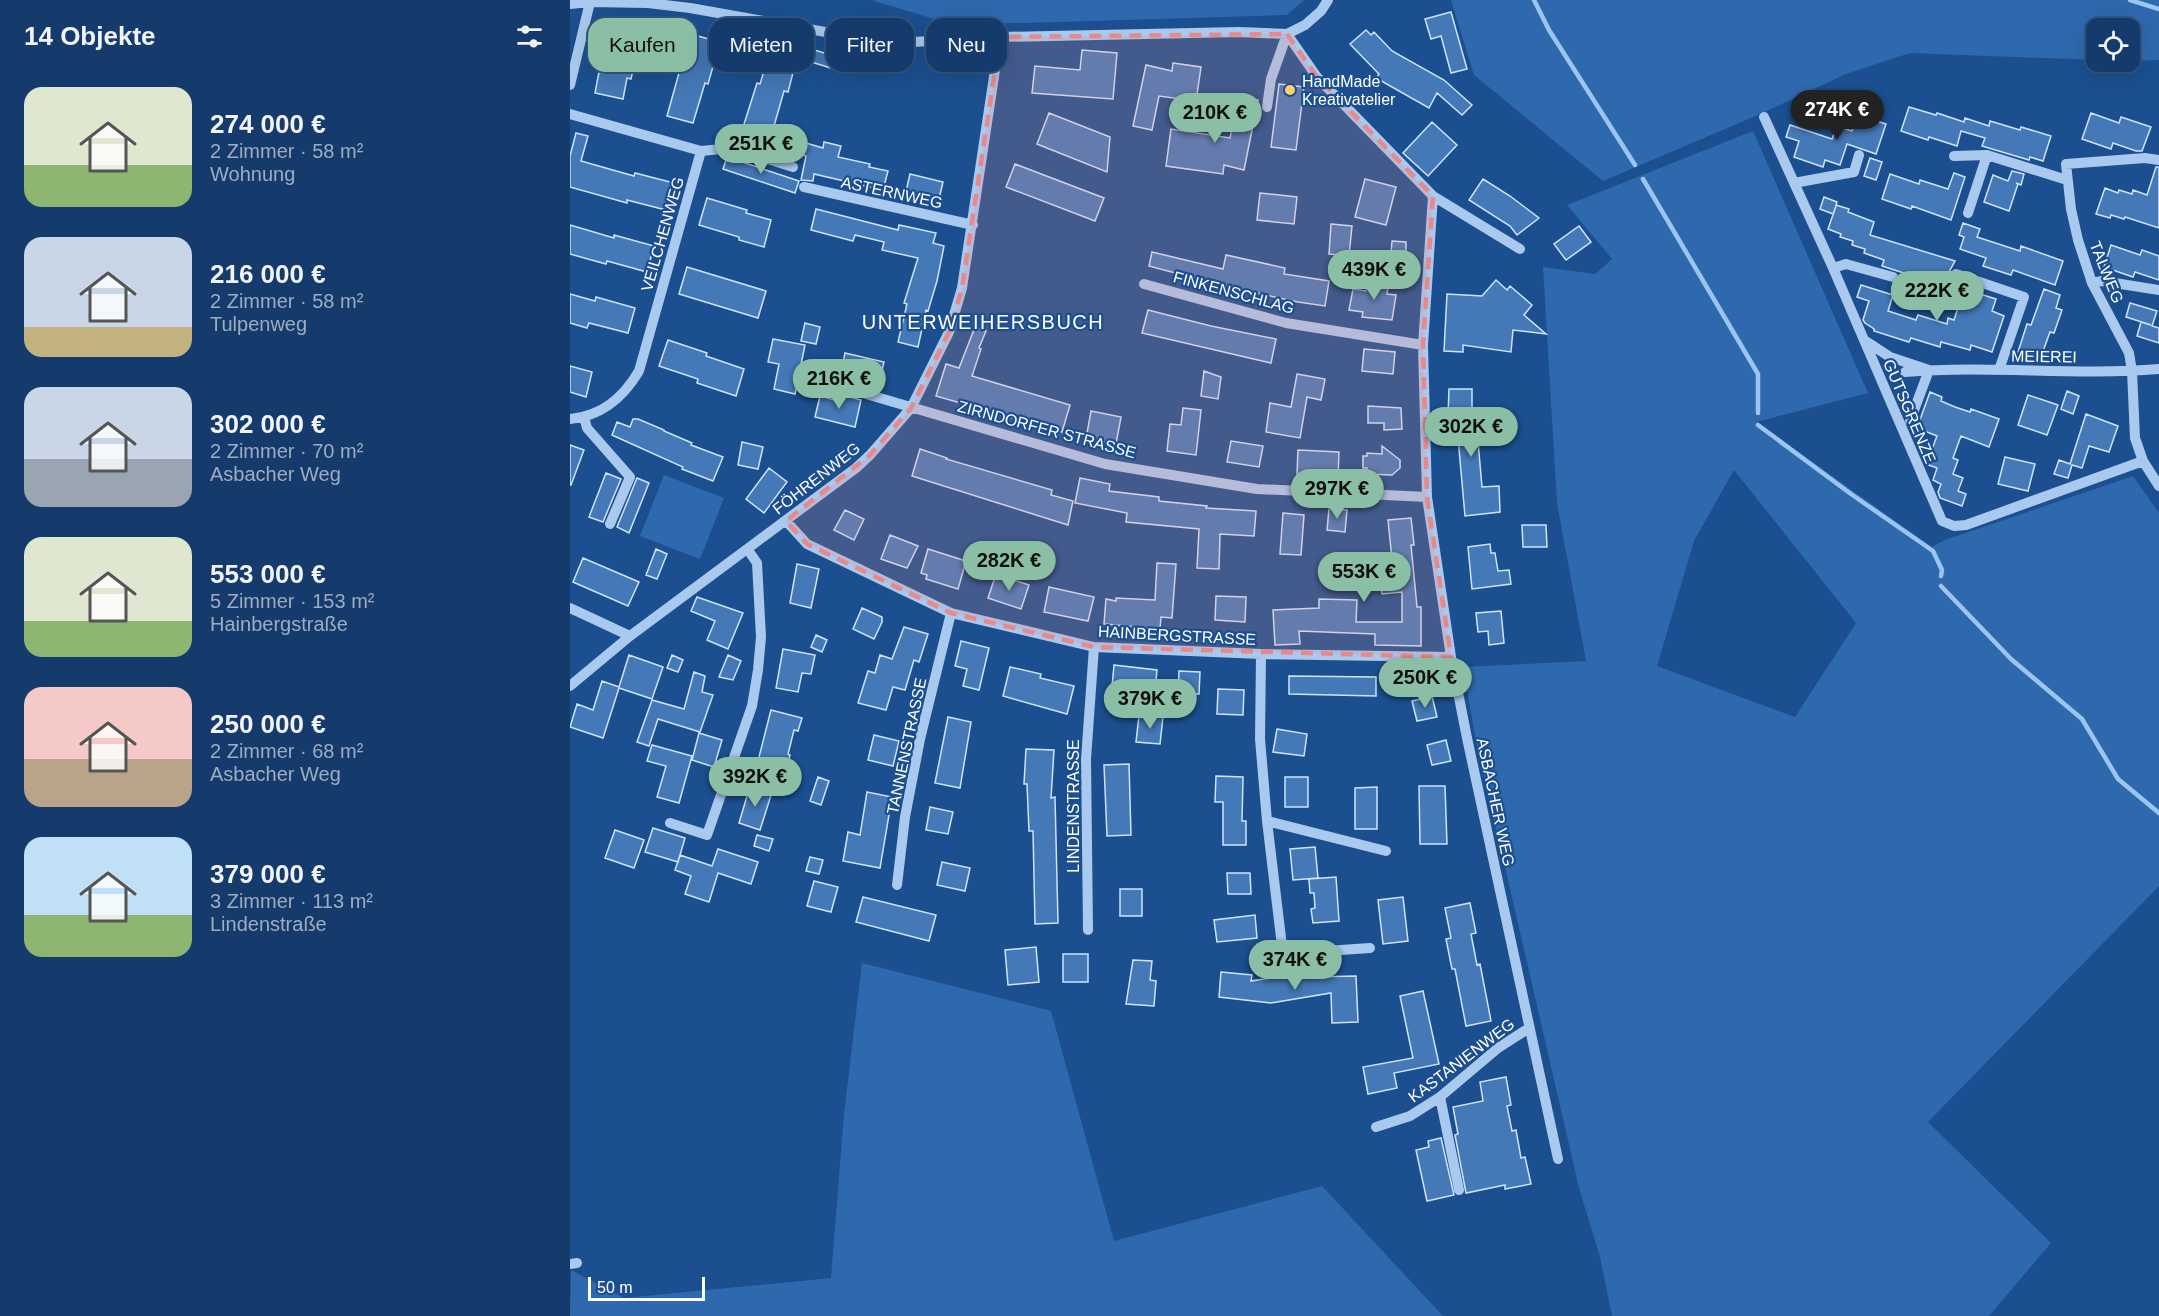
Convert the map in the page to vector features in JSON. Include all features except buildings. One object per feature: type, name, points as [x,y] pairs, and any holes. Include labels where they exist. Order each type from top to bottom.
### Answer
[{"type":"street","points":[[1007,37],[1239,32],[1287,34],[1305,25],[1321,11],[1328,0]]},
{"type":"street","points":[[570,85],[590,2]]},
{"type":"street","points":[[570,4],[648,3],[690,8],[865,39],[926,41]]},
{"type":"street","points":[[1267,107],[1271,79],[1287,34]]},
{"type":"street","points":[[1287,34],[1317,77],[1432,196],[1520,249]]},
{"type":"street","name":"FÖHRENWEG","points":[[570,686],[630,636],[748,550],[870,455],[911,408],[949,332],[962,288],[995,72]]},
{"type":"street","points":[[570,114],[701,151],[732,148],[793,167]]},
{"type":"street","name":"GUTSGRENZE","points":[[1764,117],[1833,268],[1938,516],[1948,525],[1966,525],[2143,461]]},
{"type":"street","name":"VEILCHENWEG","points":[[570,419],[584,417],[614,403],[639,371],[701,151]]},
{"type":"street","points":[[1794,183],[1854,172],[1859,155]]},
{"type":"street","points":[[1968,213],[1987,155]]},
{"type":"street","points":[[1954,156],[1987,155],[2067,180],[2066,164],[2145,158],[2159,160]]},
{"type":"street","name":"TALWEG","points":[[2067,180],[2078,240],[2092,283],[2129,353],[2135,438],[2143,461],[2159,486]]},
{"type":"street","name":"ASTERNWEG","points":[[804,187],[973,225]]},
{"type":"street","name":"ASBACHER WEG","points":[[1432,196],[1423,345],[1428,497],[1451,657],[1558,1159]]},
{"type":"street","points":[[1833,268],[1846,264],[1893,277]]},
{"type":"street","points":[[1956,274],[2024,297],[2000,370]]},
{"type":"street","points":[[2092,283],[2102,281],[2159,290]]},
{"type":"street","name":"FINKENSCHLAG","points":[[1144,284],[1286,323],[1423,345]]},
{"type":"street","name":"MEIEREI","points":[[1863,339],[1890,357],[1929,370]]},
{"type":"street","name":"MEIEREI","points":[[1905,372],[2000,370],[2068,373],[2159,369]]},
{"type":"street","points":[[1910,421],[1929,370]]},
{"type":"street","name":"ZIRNDORFER STRASSE","points":[[815,379],[1105,464],[1257,489],[1428,497]]},
{"type":"street","points":[[584,417],[587,428],[630,477],[610,524]]},
{"type":"street","name":"HAINBERGSTRASSE","points":[[786,521],[807,544],[951,613],[1094,647],[1261,654],[1451,657]]},
{"type":"street","points":[[670,823],[707,835],[752,705],[761,637],[757,563],[748,550]]},
{"type":"street","points":[[570,608],[630,636]]},
{"type":"street","name":"TANNENSTRASSE","points":[[897,885],[905,818],[920,739],[951,613]]},
{"type":"street","name":"LINDENSTRASSE","points":[[1088,930],[1086,759],[1094,647]]},
{"type":"street","points":[[1261,654],[1260,739],[1282,946],[1311,952],[1370,948]]},
{"type":"street","points":[[1267,821],[1386,851]]},
{"type":"street","name":"KASTANIENWEG","points":[[1376,1127],[1410,1116],[1440,1097],[1498,1048],[1529,1028]]},
{"type":"street","points":[[1440,1097],[1459,1190]]},
{"type":"highlighted area","points":[[1287,34],[1317,77],[1433,196],[1423,345],[1427,497],[1451,657],[1094,647],[951,613],[807,544],[786,521],[870,455],[911,408],[949,332],[962,288],[1000,37]]},
{"type":"shaded area","points":[[871,0],[1304,0],[1287,15],[1007,23],[1007,18],[931,18]]},
{"type":"shaded area","points":[[1451,0],[2159,0],[2159,60],[2140,61],[2140,18],[2086,18],[2086,60],[1910,53],[1846,74],[1758,115],[1603,181],[1474,75]]},
{"type":"shaded area","points":[[1753,131],[1868,393],[1756,422],[1932,547],[1945,540],[2133,476],[2159,513],[2159,886],[1928,1122],[2051,1243],[1989,1316],[1612,1316],[1600,1257],[1579,1188],[1476,741],[1463,667],[1586,661],[1557,503],[1543,267],[1595,274],[1612,259],[1567,205]],"holes":[[[1734,470],[1856,623],[1795,717],[1657,666],[1694,541]]]},
{"type":"shaded area","points":[[664,475],[724,498],[700,559],[640,536]]},
{"type":"shaded area","points":[[862,963],[1051,1011],[1114,1241],[1322,1186],[1443,1316],[570,1316],[571,1270],[624,1298],[831,1278],[844,1114]]},
{"type":"waterway","points":[[1534,0],[1549,30],[1635,165]]},
{"type":"waterway","points":[[2130,0],[2159,9]]},
{"type":"waterway","points":[[1643,179],[1758,374],[1758,413]]},
{"type":"waterway","points":[[1758,425],[1933,551],[1942,570],[1941,576]]},
{"type":"waterway","points":[[1941,586],[2011,659],[2082,719],[2118,779],[2159,813]]},
{"type":"place","name":"HandMade Kreativatelier","points":[[1290,90]]},
{"type":"district","name":"UNTERWEIHERSBUCH","points":[[983,322]]}]
